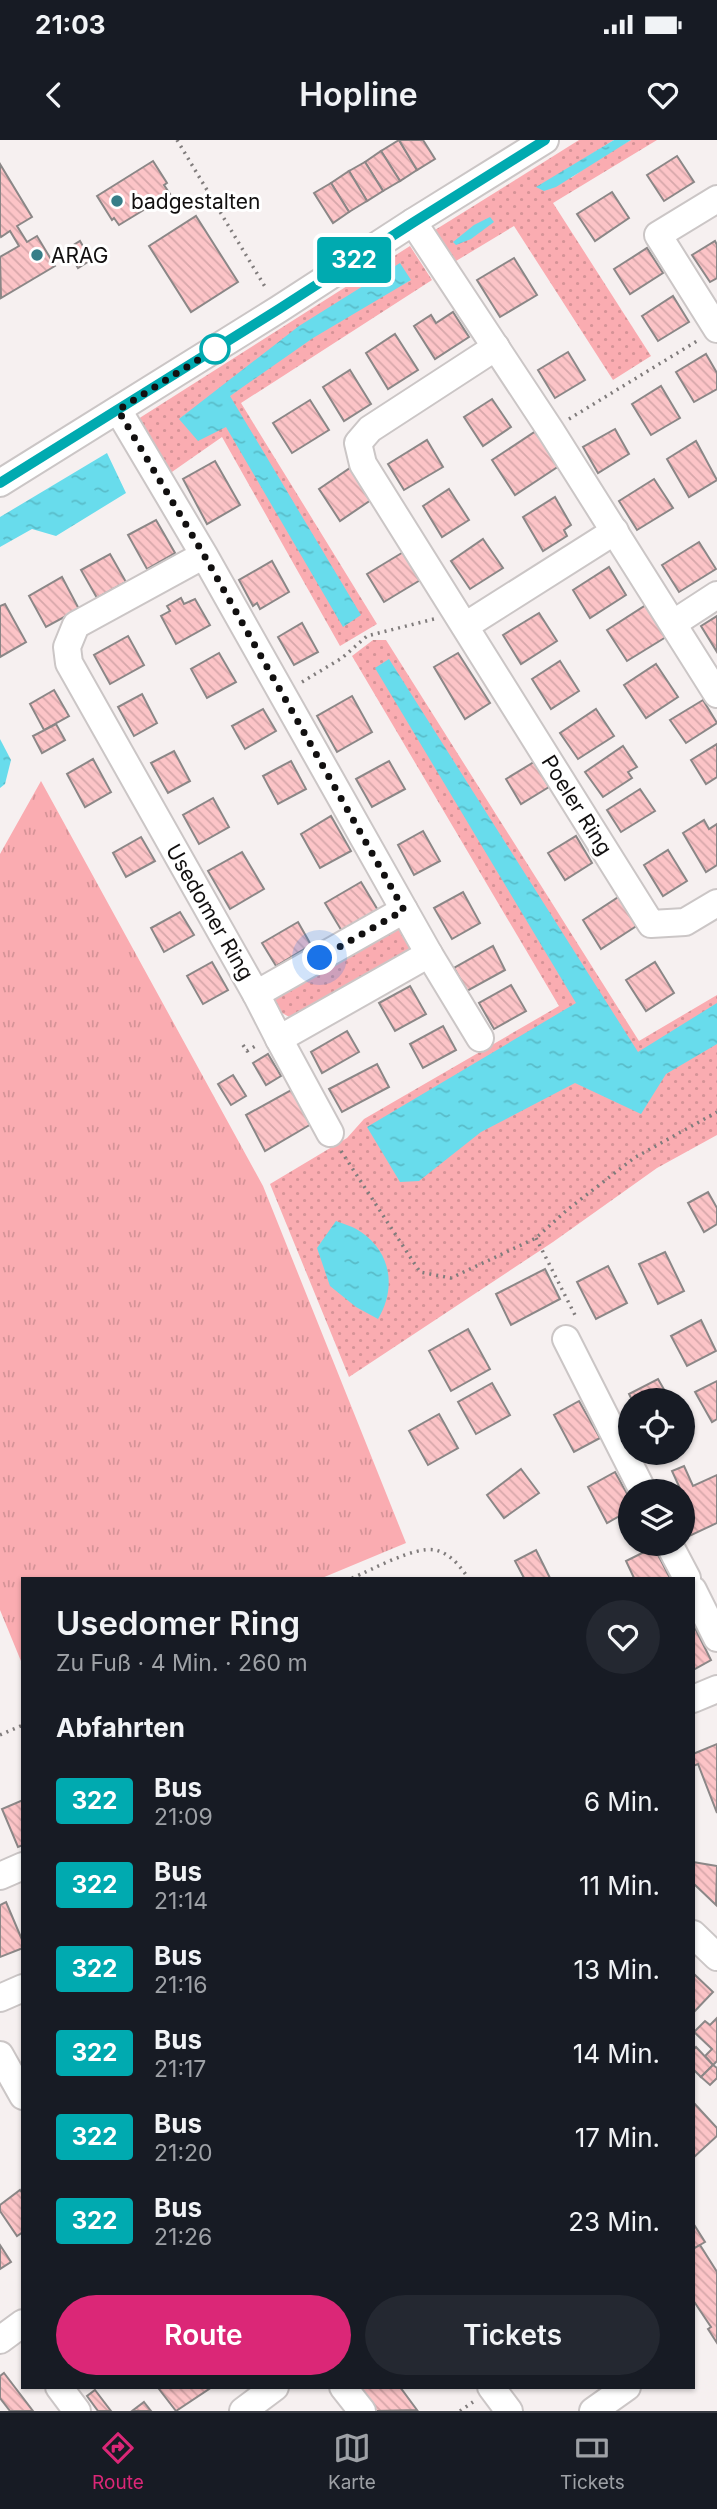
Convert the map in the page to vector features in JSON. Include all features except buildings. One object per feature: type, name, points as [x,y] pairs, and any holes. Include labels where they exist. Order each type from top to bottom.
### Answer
[{"type":"street","points":[[0,483],[545,140]]},
{"type":"street","points":[[717,199],[658,235],[717,329]]},
{"type":"street","points":[[414,222],[551,430],[717,694]]},
{"type":"street","name":"Poeler Ring","points":[[496,347],[370,429],[358,443],[363,464],[651,924],[685,922],[717,903]]},
{"type":"street","points":[[118,410],[204,555],[429,954],[480,1038]]},
{"type":"street","points":[[461,619],[615,531]]},
{"type":"street","name":"Usedomer Ring","points":[[204,555],[76,625],[67,647],[69,663],[257,994],[330,1133]]},
{"type":"street","points":[[674,623],[717,596]]},
{"type":"street","name":"Usedomer Ring","points":[[257,994],[404,910]]},
{"type":"street","points":[[279,1038],[429,954]]},
{"type":"street","points":[[566,1339],[637,1479]]},
{"type":"street","points":[[676,1556],[686,1577]]},
{"type":"street","points":[[695,1594],[717,1638]]},
{"type":"street","points":[[695,1698],[717,1689]]},
{"type":"street","points":[[0,1876],[21,1867]]},
{"type":"street","points":[[695,1936],[717,1957]]},
{"type":"street","points":[[0,1998],[21,1989]]},
{"type":"street","points":[[0,2055],[21,2092]]},
{"type":"street","points":[[60,2389],[77,2411]]},
{"type":"street","points":[[243,2411],[272,2389]]},
{"type":"street","points":[[345,2389],[362,2411]]},
{"type":"street","points":[[492,2389],[509,2411]]},
{"type":"street","points":[[593,2411],[624,2389]]},
{"type":"path","points":[[177,140],[279,309]]},
{"type":"path","points":[[551,430],[717,329]]},
{"type":"path","points":[[282,694],[342,658],[367,636],[461,619]]},
{"type":"path","points":[[330,1133],[420,1272],[451,1278],[536,1238],[634,1158],[717,1112]]},
{"type":"path","points":[[536,1238],[577,1319],[566,1339]]},
{"type":"path","points":[[354,1577],[420,1550],[437,1550],[459,1564],[467,1577]]},
{"type":"path","points":[[0,1735],[21,1726]]},
{"type":"green space","points":[[579,140],[614,140],[563,172],[571,178],[631,140],[657,140],[553,203],[651,356],[613,380],[514,226],[456,261],[435,230]]},
{"type":"green space","points":[[410,246],[432,280],[241,403],[377,624],[340,646],[222,437],[169,474],[138,419]]},
{"type":"green space","points":[[373,640],[386,640],[639,1041],[717,995],[717,1135],[657,1168],[553,1242],[349,1377],[270,1184],[347,1138],[364,1119],[559,1006],[352,656]]},
{"type":"green space","points":[[41,781],[263,1186],[406,1543],[324,1577],[21,1577],[21,1661],[0,1610],[0,854]]},
{"type":"green space","points":[[399,920],[413,951],[291,1018],[275,1009],[270,995]]},
{"type":"water","points":[[614,140],[631,140],[556,187],[544,191],[536,187]]},
{"type":"water","points":[[490,217],[494,222],[471,239],[456,245],[453,242],[474,225]]},
{"type":"water","points":[[400,263],[411,280],[313,338],[230,396],[361,615],[343,627],[226,427],[198,441],[179,419],[299,326]]},
{"type":"water","points":[[107,453],[126,493],[56,536],[32,529],[0,547],[0,517]]},
{"type":"water","points":[[389,659],[638,1052],[717,1003],[717,1044],[666,1074],[641,1114],[575,1083],[481,1132],[419,1181],[400,1182],[367,1127],[576,1003],[375,668]]},
{"type":"water","points":[[0,739],[11,760],[5,784],[0,788]]},
{"type":"water","points":[[336,1221],[361,1232],[379,1250],[385,1261],[389,1284],[384,1308],[378,1319],[356,1307],[330,1286],[317,1248]]},
{"type":"bus line","name":"322","points":[[0,483],[545,140]]},
{"type":"place","name":"badgestalten","points":[[117,201]]},
{"type":"place","name":"ARAG","points":[[37,255]]},
{"type":"route","points":[[215,349],[217,348],[118,410],[204,555],[404,910],[320,958]]}]
